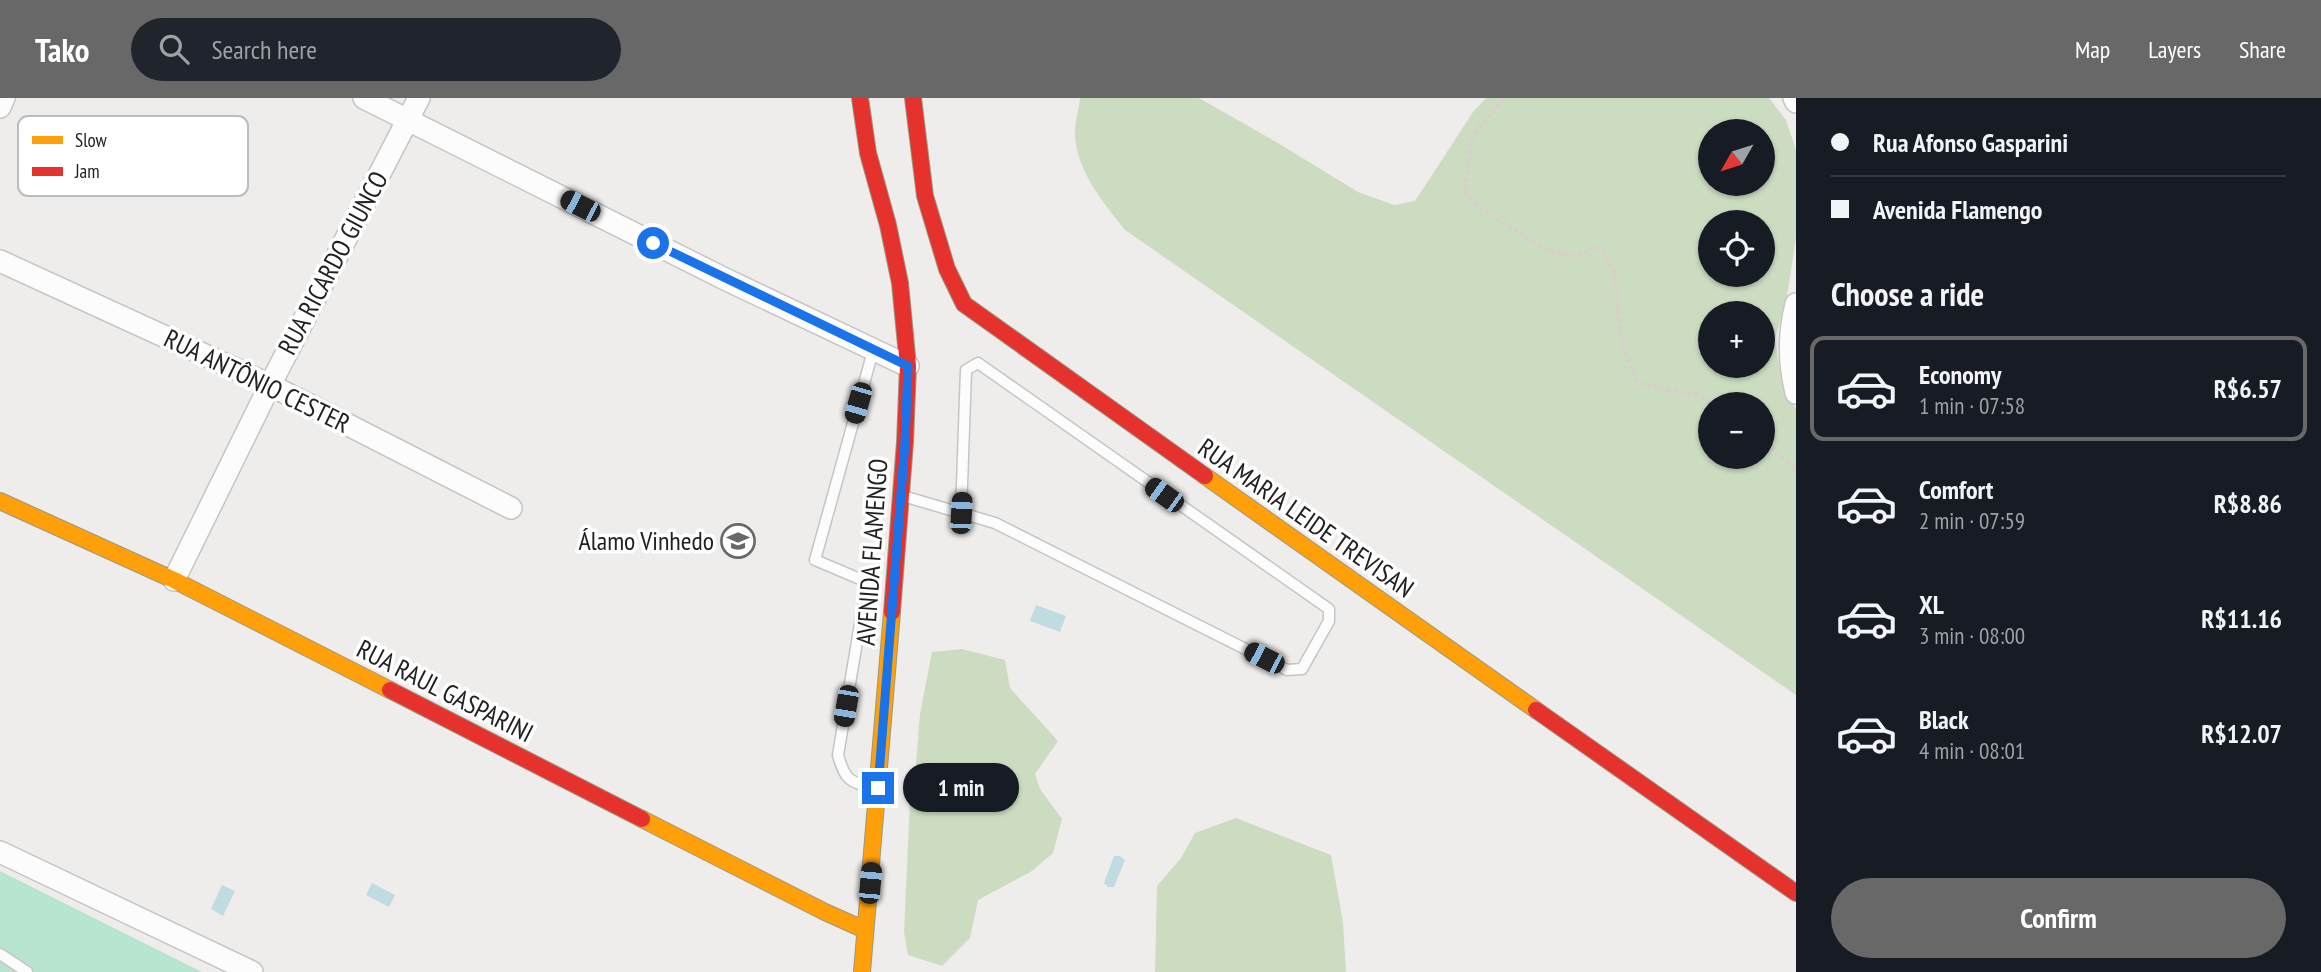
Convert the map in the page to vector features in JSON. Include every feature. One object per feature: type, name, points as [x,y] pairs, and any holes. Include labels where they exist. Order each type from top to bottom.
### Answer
[{"type":"street","points":[[0,107],[4,98]]},
{"type":"street","points":[[365,98],[727,280],[908,366]]},
{"type":"street","name":"RUA RICARDO GIUNCO","points":[[174,580],[270,384],[419,98]]},
{"type":"street","name":"AVENIDA FLAMENGO","points":[[860,98],[868,153],[888,225],[900,283],[908,366],[862,972]]},
{"type":"street","name":"RUA MARIA LEIDE TREVISAN","points":[[913,98],[925,196],[947,269],[964,304],[1796,893]]},
{"type":"street","name":"RUA ANTÔNIO CESTER","points":[[0,261],[270,384],[511,508]]},
{"type":"street","points":[[1796,304],[1789,364],[1796,393]]},
{"type":"street","name":"RUA RAUL GASPARINI","points":[[0,501],[174,580],[865,930]]},
{"type":"street","points":[[0,852],[252,972]]},
{"type":"lane","points":[[873,351],[814,560],[867,582],[838,755],[843,773],[853,783],[878,788]]},
{"type":"lane","points":[[900,495],[961,513],[995,523],[1287,670],[1302,669],[1329,621],[1329,609],[978,363],[966,370],[961,513]]},
{"type":"lane","points":[[0,954],[27,972]]},
{"type":"path","points":[[1502,98],[1472,136],[1465,190],[1475,204],[1547,251],[1577,256],[1598,247],[1607,256],[1610,266],[1616,288],[1621,338],[1638,383],[1698,396]]},
{"type":"path","points":[[1775,451],[1796,470]]},
{"type":"green space","points":[[1080,98],[1199,98],[1358,192],[1394,205],[1415,201],[1473,112],[1486,98],[1769,98],[1786,120],[1796,150],[1796,237],[1787,297],[1775,339],[1783,389],[1796,409],[1796,695],[1125,230],[1086,175],[1077,150],[1075,128]]},
{"type":"green space","points":[[962,649],[1005,660],[1010,688],[1058,741],[1035,774],[1040,789],[1062,819],[1053,853],[1032,871],[978,900],[970,938],[942,966],[908,955],[904,932],[910,800],[915,778],[920,714],[932,652]]},
{"type":"green space","points":[[1236,818],[1331,855],[1343,922],[1346,972],[1155,972],[1157,886],[1181,858],[1195,833]]},
{"type":"green space","points":[[0,871],[202,972],[0,972]]},
{"type":"water","points":[[1036,605],[1066,616],[1060,632],[1030,621]]},
{"type":"water","points":[[1114,856],[1125,860],[1114,887],[1108,887],[1104,883]]},
{"type":"water","points":[[372,883],[395,895],[389,907],[366,895]]},
{"type":"water","points":[[222,885],[235,891],[223,916],[211,909]]},
{"type":"traffic: slow","points":[[1205,476],[1536,710]]},
{"type":"traffic: slow","points":[[0,501],[174,580],[390,690]]},
{"type":"traffic: slow","points":[[862,972],[892,612]]},
{"type":"traffic: slow","points":[[642,819],[865,930]]},
{"type":"traffic: jam","points":[[860,98],[868,153],[888,225],[900,283],[908,366],[892,612]]},
{"type":"traffic: jam","points":[[913,98],[925,196],[947,269],[964,304],[1205,476]]},
{"type":"traffic: jam","points":[[390,690],[642,819]]},
{"type":"traffic: jam","points":[[1536,710],[1796,893]]},
{"type":"place","name":"Álamo Vinhedo","points":[[738,541]]},
{"type":"route","points":[[653,243],[908,366],[905,442],[878,788]]}]
